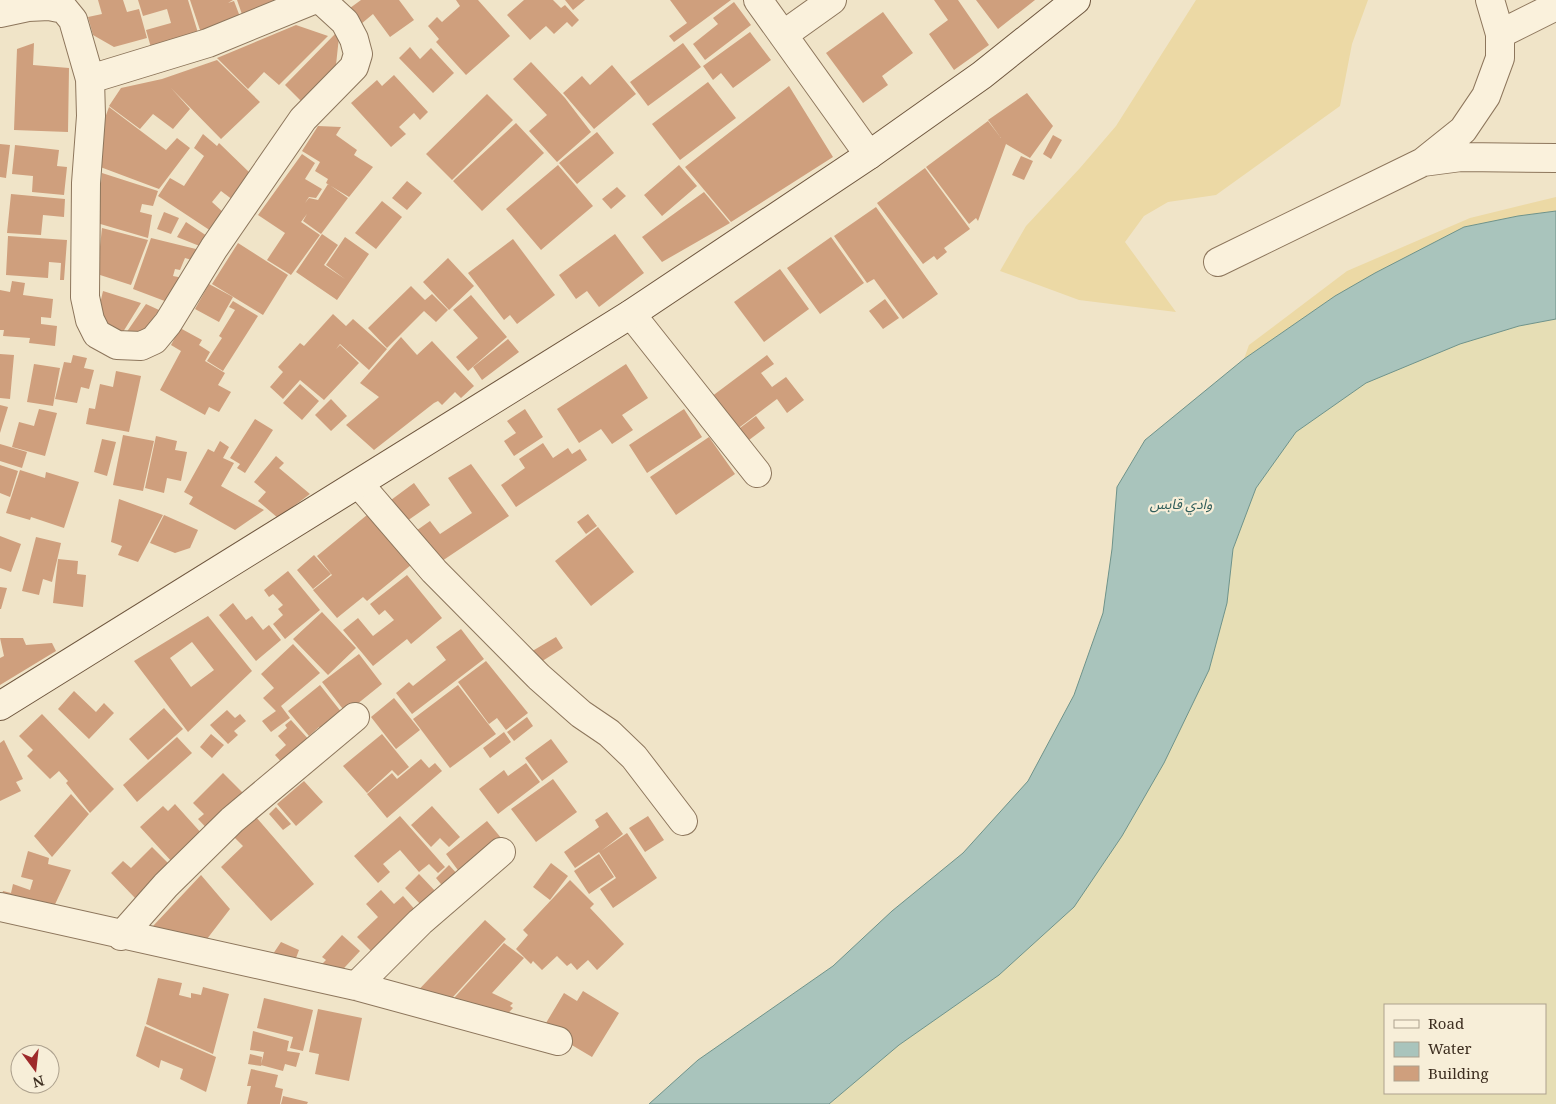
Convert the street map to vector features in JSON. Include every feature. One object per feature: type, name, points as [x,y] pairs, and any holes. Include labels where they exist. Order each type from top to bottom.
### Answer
[{"type":"street","points":[[90,79],[208,43],[313,0]]},
{"type":"street","points":[[0,13],[28,7],[50,6],[64,9],[73,20],[90,79],[91,116],[86,183],[85,297],[90,320],[97,334],[117,345],[141,346],[154,340],[168,323],[214,248],[303,119],[354,68],[358,54],[354,39],[345,22],[321,0]]},
{"type":"street","points":[[758,0],[869,155]]},
{"type":"street","points":[[783,36],[832,0]]},
{"type":"street","points":[[0,706],[631,314],[869,155],[982,75],[1076,0]]},
{"type":"street","points":[[1218,262],[1423,162],[1463,130],[1486,96],[1500,58],[1500,34],[1490,0]]},
{"type":"street","points":[[1500,34],[1556,6]]},
{"type":"street","points":[[1423,162],[1461,157],[1556,158]]},
{"type":"street","points":[[631,314],[757,473]]},
{"type":"street","points":[[359,484],[434,571],[539,677],[581,714],[609,733],[634,757],[683,821]]},
{"type":"street","points":[[121,936],[166,885],[232,820],[355,717]]},
{"type":"street","points":[[356,986],[420,922],[500,852]]},
{"type":"street","points":[[0,908],[356,986],[558,1041]]},
{"type":"shaded area","points":[[1556,319],[1556,1104],[829,1104],[899,1045],[999,975],[1074,907],[1122,836],[1164,763],[1209,670],[1227,603],[1233,549],[1256,488],[1296,432],[1366,383],[1460,344],[1519,326]]},
{"type":"sand","points":[[1196,0],[1368,0],[1352,44],[1340,106],[1216,195],[1168,202],[1144,216],[1125,242],[1176,312],[1079,300],[1000,271],[1026,226],[1116,126]]},
{"type":"sand","points":[[1556,197],[1556,211],[1518,216],[1464,227],[1335,296],[1244,359],[1249,345],[1347,271],[1470,218]]},
{"type":"water","name":"وادي قابس","points":[[1556,211],[1556,319],[1519,326],[1460,344],[1366,383],[1296,432],[1256,488],[1233,549],[1227,603],[1209,670],[1164,763],[1122,836],[1074,907],[999,975],[899,1045],[829,1104],[649,1104],[698,1060],[833,966],[892,911],[963,853],[1028,781],[1074,695],[1103,613],[1112,549],[1117,487],[1145,440],[1244,359],[1335,296],[1375,273],[1464,227],[1518,216]]},
{"type":"building","points":[[98,0],[123,0],[127,12],[139,9],[147,38],[114,47],[93,35],[88,17],[102,14]]},
{"type":"building","points":[[138,0],[188,0],[199,36],[152,51],[146,30],[171,23],[167,9],[143,16]]},
{"type":"building","points":[[190,0],[233,0],[228,3],[234,1],[242,22],[202,36]]},
{"type":"building","points":[[237,0],[273,0],[277,6],[244,20]]},
{"type":"building","points":[[361,0],[399,0],[414,20],[390,37],[373,14],[361,24],[350,8]]},
{"type":"building","points":[[456,0],[478,0],[510,36],[466,75],[436,42],[439,39],[428,26],[437,17],[442,22],[460,6]]},
{"type":"building","points":[[524,0],[553,0],[561,8],[565,5],[579,20],[572,27],[567,22],[554,34],[546,26],[530,40],[507,15]]},
{"type":"building","points":[[565,0],[585,0],[573,10]]},
{"type":"building","points":[[670,0],[731,0],[674,42],[669,36],[687,23]]},
{"type":"building","points":[[934,0],[958,0],[989,45],[954,70],[929,34],[948,20]]},
{"type":"building","points":[[976,0],[1035,0],[998,29]]},
{"type":"building","points":[[734,2],[751,25],[705,60],[693,44],[718,24],[713,18]]},
{"type":"building","points":[[883,12],[913,53],[882,76],[888,85],[863,103],[826,53]]},
{"type":"building","points":[[296,25],[328,36],[279,85],[264,72],[248,89],[217,58]]},
{"type":"building","points":[[750,32],[771,60],[733,88],[721,73],[713,80],[703,66]]},
{"type":"building","points":[[336,33],[339,37],[335,74],[304,104],[285,85]]},
{"type":"building","points":[[34,43],[33,65],[69,68],[68,132],[14,130],[17,49]]},
{"type":"building","points":[[683,43],[701,67],[648,106],[630,82]]},
{"type":"building","points":[[410,47],[420,59],[431,48],[454,73],[433,93],[399,58]]},
{"type":"building","points":[[217,60],[260,102],[221,139],[171,88],[190,109],[173,129],[153,114],[140,129],[109,106],[121,88],[162,79]]},
{"type":"building","points":[[531,62],[565,98],[591,132],[557,162],[529,131],[547,115],[513,79]]},
{"type":"building","points":[[612,65],[636,94],[594,129],[563,93],[582,76],[590,85]]},
{"type":"building","points":[[394,75],[428,112],[420,120],[414,113],[399,127],[406,134],[391,147],[351,103],[377,80],[382,86]]},
{"type":"building","points":[[708,82],[736,118],[680,160],[652,124]]},
{"type":"building","points":[[789,86],[833,157],[731,222],[685,167]]},
{"type":"building","points":[[1027,93],[1053,126],[1030,158],[1006,144],[978,221],[976,218],[969,224],[926,167],[988,121],[1001,138],[988,120]]},
{"type":"building","points":[[487,94],[513,120],[452,180],[426,154]]},
{"type":"building","points":[[109,107],[166,150],[177,138],[190,148],[159,189],[95,165],[102,126]]},
{"type":"building","points":[[516,123],[544,153],[482,211],[453,181]]},
{"type":"building","points":[[318,126],[341,127],[336,135],[357,150],[354,155],[373,167],[349,197],[326,183],[328,179],[315,171],[320,162],[302,151]]},
{"type":"building","points":[[597,132],[614,153],[577,184],[559,163]]},
{"type":"building","points":[[203,134],[217,146],[219,143],[250,173],[233,200],[221,191],[212,202],[224,213],[211,231],[158,196],[170,178],[184,186],[204,156],[194,148]]},
{"type":"building","points":[[1053,135],[1062,140],[1051,159],[1043,154]]},
{"type":"building","points":[[0,144],[10,145],[6,178],[0,177]]},
{"type":"building","points":[[15,145],[59,150],[57,166],[67,167],[64,195],[32,192],[33,176],[12,174]]},
{"type":"building","points":[[302,154],[315,163],[305,179],[322,189],[316,198],[309,197],[305,203],[309,198],[318,200],[328,184],[348,198],[321,234],[303,221],[307,214],[301,222],[320,235],[291,275],[267,260],[285,233],[258,215]]},
{"type":"building","points":[[1021,156],[1033,161],[1024,180],[1012,175]]},
{"type":"building","points":[[558,165],[593,206],[541,250],[506,209]]},
{"type":"building","points":[[679,165],[697,186],[662,216],[644,195]]},
{"type":"building","points":[[925,168],[970,229],[944,248],[947,252],[937,260],[934,256],[923,264],[877,203]]},
{"type":"building","points":[[102,173],[158,191],[153,206],[142,204],[140,212],[152,215],[148,238],[97,223]]},
{"type":"building","points":[[407,181],[422,193],[407,210],[392,198]]},
{"type":"building","points":[[617,187],[626,196],[611,209],[602,199]]},
{"type":"building","points":[[704,192],[730,223],[662,262],[642,237]]},
{"type":"building","points":[[11,194],[65,199],[64,217],[43,215],[41,235],[7,233]]},
{"type":"building","points":[[382,201],[402,217],[376,249],[355,233]]},
{"type":"building","points":[[876,207],[938,294],[903,319],[874,279],[867,283],[834,236]]},
{"type":"building","points":[[164,212],[179,218],[171,234],[157,229]]},
{"type":"building","points":[[186,222],[207,236],[202,247],[177,237]]},
{"type":"building","points":[[102,228],[148,240],[131,285],[97,274]]},
{"type":"building","points":[[322,234],[338,245],[324,265],[345,279],[326,265],[345,237],[369,254],[337,300],[296,272]]},
{"type":"building","points":[[615,234],[644,273],[599,307],[587,291],[576,299],[559,275]]},
{"type":"building","points":[[8,236],[67,240],[64,280],[60,280],[61,263],[49,262],[48,278],[6,275]]},
{"type":"building","points":[[831,237],[864,283],[820,314],[787,268]]},
{"type":"building","points":[[151,238],[200,250],[195,261],[185,258],[180,270],[175,269],[173,276],[183,278],[170,303],[133,289]]},
{"type":"building","points":[[513,239],[555,295],[517,324],[510,315],[504,320],[468,273]]},
{"type":"building","points":[[238,243],[288,275],[263,315],[212,284]]},
{"type":"building","points":[[448,258],[474,286],[449,310],[423,282]]},
{"type":"building","points":[[780,269],[809,309],[764,342],[734,302]]},
{"type":"building","points":[[12,281],[25,283],[23,295],[53,299],[51,318],[41,317],[41,324],[57,326],[55,346],[29,343],[30,338],[3,336],[4,330],[0,330],[0,290],[10,292]]},
{"type":"building","points":[[209,284],[233,297],[219,322],[195,309]]},
{"type":"building","points":[[411,286],[425,300],[432,294],[448,310],[436,322],[424,311],[387,348],[368,328]]},
{"type":"building","points":[[103,291],[141,303],[123,332],[95,326]]},
{"type":"building","points":[[471,295],[507,337],[468,371],[456,357],[478,338],[453,310]]},
{"type":"building","points":[[885,299],[899,318],[883,329],[869,311]]},
{"type":"building","points":[[233,301],[258,316],[223,371],[207,361],[222,338],[219,336],[235,310],[229,307]]},
{"type":"building","points":[[146,304],[159,310],[139,338],[126,333]]},
{"type":"building","points":[[333,314],[346,326],[353,319],[387,349],[369,370],[340,344],[336,349],[340,345],[359,363],[324,400],[300,380],[283,399],[270,387],[283,372],[278,367],[300,343],[304,346]]},
{"type":"building","points":[[180,328],[202,340],[199,345],[210,352],[205,361],[225,373],[218,385],[231,392],[219,412],[209,407],[205,415],[160,390],[181,351],[171,345]]},
{"type":"building","points":[[401,337],[417,355],[432,341],[474,386],[461,398],[455,392],[442,405],[438,401],[434,403],[374,450],[346,425],[379,397],[360,383]]},
{"type":"building","points":[[508,339],[519,352],[482,380],[473,367]]},
{"type":"building","points":[[0,354],[14,355],[10,399],[0,398]]},
{"type":"building","points":[[73,355],[87,358],[84,368],[94,370],[89,389],[81,387],[77,403],[55,399],[64,362],[71,363]]},
{"type":"building","points":[[767,355],[774,364],[761,373],[772,387],[786,377],[804,400],[787,413],[777,399],[736,430],[711,397]]},
{"type":"building","points":[[34,364],[60,368],[53,406],[27,402]]},
{"type":"building","points":[[626,364],[648,398],[622,415],[633,430],[612,444],[601,429],[579,443],[557,409]]},
{"type":"building","points":[[116,371],[141,376],[129,432],[86,424],[89,408],[95,409],[100,384],[113,387]]},
{"type":"building","points":[[300,384],[319,401],[302,420],[283,403]]},
{"type":"building","points":[[331,399],[347,416],[331,431],[315,415]]},
{"type":"building","points":[[0,405],[8,407],[0,433]]},
{"type":"building","points":[[39,409],[57,413],[45,456],[12,447],[19,422],[34,426]]},
{"type":"building","points":[[525,409],[543,437],[514,456],[504,441],[516,433],[507,421]]},
{"type":"building","points":[[684,409],[702,437],[647,473],[629,445]]},
{"type":"building","points":[[756,416],[765,428],[741,446],[732,434]]},
{"type":"building","points":[[255,419],[273,430],[245,473],[237,468],[240,464],[230,458]]},
{"type":"building","points":[[123,435],[154,441],[143,491],[113,485]]},
{"type":"building","points":[[156,436],[177,441],[175,450],[187,452],[181,481],[167,478],[164,493],[145,488]]},
{"type":"building","points":[[709,437],[735,474],[676,515],[650,477]]},
{"type":"building","points":[[102,439],[116,442],[107,476],[94,472]]},
{"type":"building","points":[[220,441],[229,447],[223,458],[234,463],[221,486],[264,510],[235,530],[189,504],[193,497],[184,492],[208,449],[214,452]]},
{"type":"building","points":[[543,443],[553,458],[568,448],[572,454],[580,449],[587,460],[516,507],[501,485],[525,468],[519,459]]},
{"type":"building","points":[[0,444],[27,452],[22,468],[0,461]]},
{"type":"building","points":[[276,456],[284,463],[279,468],[310,494],[278,518],[258,501],[266,492],[254,482]]},
{"type":"building","points":[[471,464],[509,516],[439,563],[413,533],[430,521],[440,534],[472,513],[448,478]]},
{"type":"building","points":[[0,465],[18,471],[10,497],[0,493]]},
{"type":"building","points":[[20,470],[45,478],[46,472],[79,482],[64,528],[31,517],[30,520],[6,513]]},
{"type":"building","points":[[414,483],[430,505],[407,521],[391,500]]},
{"type":"building","points":[[119,499],[163,515],[138,562],[118,555],[122,546],[111,542]]},
{"type":"building","points":[[588,514],[597,526],[586,534],[577,522]]},
{"type":"building","points":[[164,515],[198,530],[190,548],[175,553],[150,543]]},
{"type":"building","points":[[367,515],[411,565],[367,601],[363,597],[337,618],[313,590],[332,575],[317,556]]},
{"type":"building","points":[[598,527],[634,572],[591,606],[555,561]]},
{"type":"building","points":[[0,536],[21,544],[11,572],[0,568]]},
{"type":"building","points":[[36,537],[61,543],[52,582],[43,579],[39,595],[22,591]]},
{"type":"building","points":[[314,555],[331,574],[313,589],[297,570]]},
{"type":"building","points":[[58,559],[78,561],[77,574],[86,575],[83,607],[53,603]]},
{"type":"building","points":[[288,571],[320,610],[285,639],[273,624],[283,615],[278,609],[283,605],[273,594],[269,597],[264,590]]},
{"type":"building","points":[[407,575],[442,618],[411,644],[407,639],[373,666],[343,630],[358,618],[373,636],[394,620],[385,610],[379,615],[370,604]]},
{"type":"building","points":[[0,587],[7,588],[1,609],[0,609]]},
{"type":"building","points":[[233,603],[246,620],[252,616],[263,630],[269,625],[281,640],[256,661],[219,615]]},
{"type":"building","points":[[322,612],[356,648],[328,675],[293,639]]},
{"type":"building","points":[[208,616],[252,671],[188,732],[134,661]],"holes":[[[192,642],[214,670],[191,687],[170,658]]]},
{"type":"building","points":[[461,629],[484,659],[412,714],[396,693],[409,682],[413,686],[446,660],[436,647]]},
{"type":"building","points":[[556,637],[563,648],[536,665],[529,653]]},
{"type":"building","points":[[0,638],[23,638],[26,645],[52,643],[56,651],[0,685],[0,658],[4,656]]},
{"type":"building","points":[[293,644],[320,673],[281,706],[290,718],[271,732],[262,721],[276,711],[263,698],[274,688],[261,674]]},
{"type":"building","points":[[359,654],[382,684],[346,713],[322,682]]},
{"type":"building","points":[[486,661],[528,713],[506,730],[497,718],[489,724],[458,682]]},
{"type":"building","points":[[320,685],[346,718],[326,735],[319,727],[309,736],[288,711]]},
{"type":"building","points":[[458,685],[496,734],[450,768],[413,719]]},
{"type":"building","points":[[74,691],[96,712],[104,703],[114,713],[89,739],[58,709]]},
{"type":"building","points":[[394,698],[420,730],[396,749],[371,717]]},
{"type":"building","points":[[164,708],[183,729],[148,760],[129,739]]},
{"type":"building","points":[[227,710],[235,718],[240,714],[246,721],[234,731],[238,735],[228,744],[210,725]]},
{"type":"building","points":[[42,714],[114,789],[90,813],[59,771],[50,779],[27,756],[33,750],[19,736]]},
{"type":"building","points":[[527,717],[533,726],[514,741],[507,732]]},
{"type":"building","points":[[291,720],[311,742],[284,765],[275,755],[286,745],[278,736],[287,728],[285,725]]},
{"type":"building","points":[[504,732],[511,742],[490,758],[483,748]]},
{"type":"building","points":[[211,734],[224,745],[212,758],[200,747]]},
{"type":"building","points":[[382,734],[409,767],[398,776],[392,770],[367,793],[343,766]]},
{"type":"building","points":[[177,737],[192,753],[137,802],[123,785]]},
{"type":"building","points":[[551,739],[568,762],[542,781],[525,758]]},
{"type":"building","points":[[4,740],[23,779],[16,782],[21,791],[0,801],[0,743]]},
{"type":"building","points":[[421,759],[429,768],[435,763],[442,771],[387,818],[367,794],[392,773],[397,779]]},
{"type":"building","points":[[526,763],[540,782],[498,814],[479,789],[504,770],[508,776]]},
{"type":"building","points":[[223,773],[249,799],[213,835],[198,819],[204,814],[193,803]]},
{"type":"building","points":[[553,779],[577,812],[536,842],[511,809]]},
{"type":"building","points":[[304,781],[323,802],[296,826],[277,804]]},
{"type":"building","points":[[71,794],[89,814],[52,857],[34,836]]},
{"type":"building","points":[[175,804],[203,835],[173,863],[140,827],[163,806],[168,811]]},
{"type":"building","points":[[432,806],[460,837],[449,847],[440,838],[431,847],[411,825]]},
{"type":"building","points":[[276,807],[291,824],[283,830],[269,814]]},
{"type":"building","points":[[607,812],[623,834],[601,851],[627,833],[657,878],[613,908],[600,889],[616,878],[599,852],[575,868],[564,852],[599,827],[595,820]]},
{"type":"building","points":[[400,816],[445,867],[438,873],[429,864],[419,872],[400,850],[383,864],[390,872],[378,883],[354,856]]},
{"type":"building","points":[[648,816],[664,840],[645,852],[629,828]]},
{"type":"building","points":[[256,817],[314,884],[271,921],[221,867],[243,846],[234,837]]},
{"type":"building","points":[[487,821],[502,839],[460,873],[446,854]]},
{"type":"building","points":[[152,847],[170,865],[135,898],[111,873],[123,861],[131,868]]},
{"type":"building","points":[[28,851],[49,858],[48,864],[71,870],[50,915],[0,902],[3,891],[11,893],[13,884],[30,890],[33,880],[21,877]]},
{"type":"building","points":[[599,854],[614,877],[589,894],[574,871]]},
{"type":"building","points":[[551,863],[568,876],[550,900],[533,887]]},
{"type":"building","points":[[449,865],[459,876],[445,889],[436,878]]},
{"type":"building","points":[[419,874],[438,894],[423,907],[405,888]]},
{"type":"building","points":[[201,875],[230,909],[190,961],[138,942]]},
{"type":"building","points":[[570,880],[594,904],[590,908],[624,944],[597,970],[588,960],[577,970],[571,963],[567,966],[557,956],[542,970],[533,961],[531,964],[516,949],[528,935],[523,930]]},
{"type":"building","points":[[381,890],[394,904],[403,896],[417,912],[373,953],[357,937],[378,917],[366,904]]},
{"type":"building","points":[[485,920],[506,939],[442,1009],[409,1000]]},
{"type":"building","points":[[342,935],[360,951],[331,982],[317,969],[326,960],[322,957]]},
{"type":"building","points":[[281,942],[299,950],[293,966],[269,960]]},
{"type":"building","points":[[504,943],[524,958],[492,993],[513,1003],[510,1006],[513,1008],[498,1024],[445,1008]]},
{"type":"building","points":[[158,978],[182,983],[179,995],[191,998],[191,993],[201,995],[203,987],[229,994],[213,1054],[146,1024]]},
{"type":"building","points":[[583,991],[619,1013],[592,1057],[543,1028],[564,993],[577,1001]]},
{"type":"building","points":[[264,998],[313,1010],[303,1051],[290,1048],[293,1037],[257,1028]]},
{"type":"building","points":[[318,1009],[362,1018],[349,1081],[315,1074],[319,1054],[309,1052]]},
{"type":"building","points":[[145,1026],[216,1057],[206,1092],[180,1079],[183,1069],[161,1060],[159,1068],[136,1056]]},
{"type":"building","points":[[253,1031],[289,1041],[287,1051],[300,1053],[296,1067],[285,1064],[283,1071],[261,1065],[264,1052],[250,1050]]},
{"type":"building","points":[[250,1054],[262,1057],[261,1066],[248,1064]]},
{"type":"building","points":[[251,1069],[278,1075],[275,1087],[283,1089],[280,1104],[247,1104],[251,1086],[247,1086]]},
{"type":"building","points":[[283,1096],[308,1102],[307,1104],[281,1104]]}]
